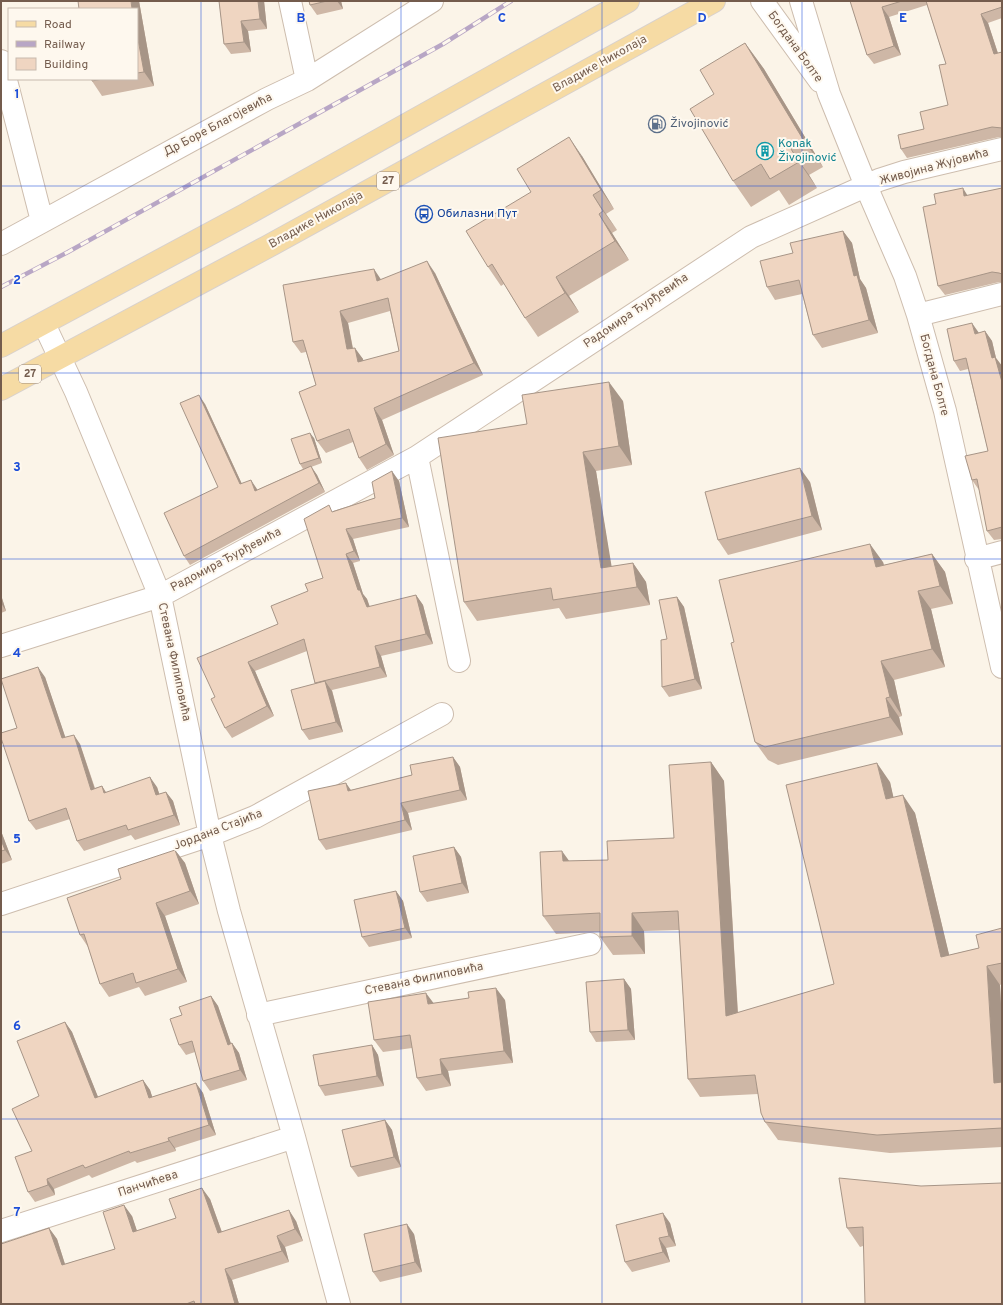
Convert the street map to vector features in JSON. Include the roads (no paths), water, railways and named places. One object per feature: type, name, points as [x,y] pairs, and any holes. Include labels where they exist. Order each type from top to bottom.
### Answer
[{"type":"main road","points":[[1,346],[245,215],[628,1]]},
{"type":"main road","name":"Владике Николаја","points":[[1,389],[60,359],[267,247],[714,1]]},
{"type":"street","points":[[290,1],[307,80]]},
{"type":"street","name":"Др Боре Благојевића","points":[[1,244],[267,99],[307,80],[432,1]]},
{"type":"street","name":"Богдана Болте","points":[[762,1],[829,94]]},
{"type":"street","name":"Богдана Болте","points":[[801,1],[829,94],[866,186],[902,269],[918,315],[945,411],[976,559],[1002,668]]},
{"type":"street","points":[[1,61],[42,221]]},
{"type":"street","name":"Живојина Жујовића","points":[[866,186],[904,172],[1002,149]]},
{"type":"street","name":"Радомира Ђурђевића","points":[[1,646],[160,596],[417,456],[732,248],[770,227],[866,186]]},
{"type":"street","points":[[918,315],[1002,294]]},
{"type":"street","name":"Стевана Филиповића","points":[[44,324],[80,403],[160,596],[210,835],[258,1015],[294,1137],[338,1304]]},
{"type":"street","points":[[417,456],[459,661]]},
{"type":"street","points":[[976,559],[1002,552]]},
{"type":"street","name":"Јордана Стајића","points":[[1,904],[210,835],[255,817],[442,714]]},
{"type":"street","name":"Стевана Филиповића","points":[[258,1015],[590,944]]},
{"type":"street","name":"Панчићева","points":[[1,1232],[294,1137]]},
{"type":"railway","points":[[1,287],[68,252],[443,44],[511,1]]},
{"type":"place","name":"Živojinović","points":[[657,124]]},
{"type":"place","name":"Konak Živojinović","points":[[765,151]]},
{"type":"place","name":"Обилазни Пут","points":[[424,214]]}]
